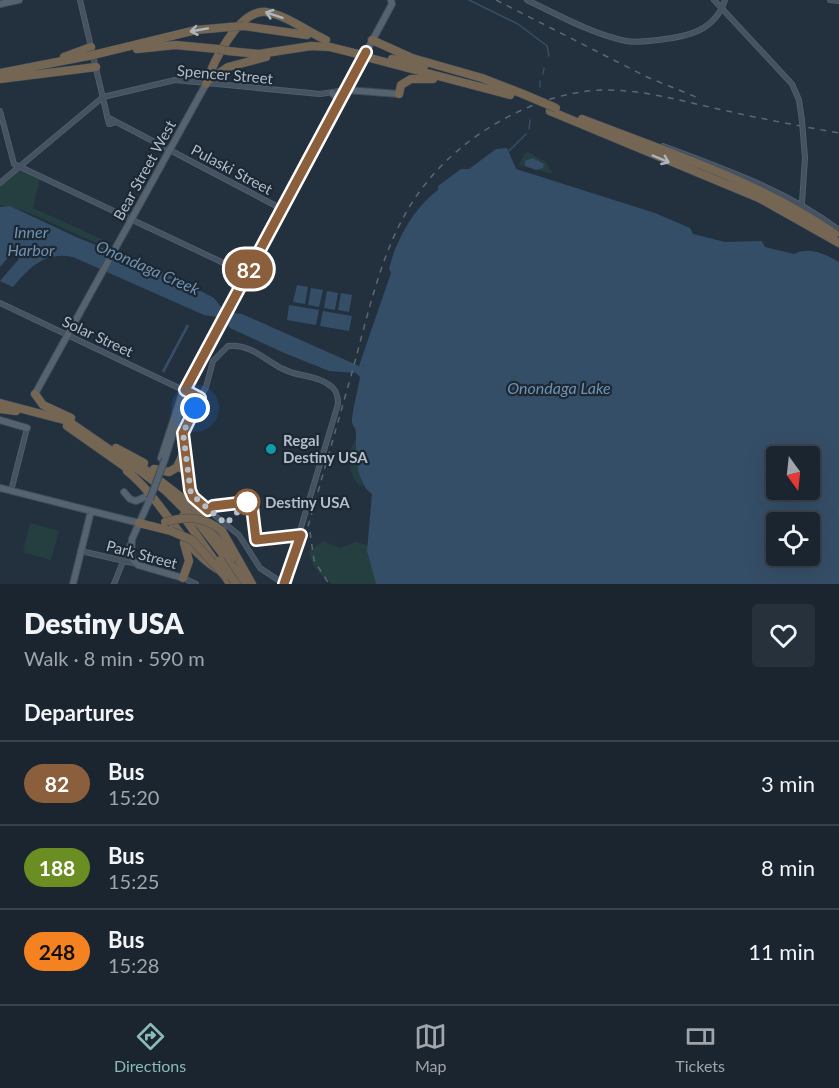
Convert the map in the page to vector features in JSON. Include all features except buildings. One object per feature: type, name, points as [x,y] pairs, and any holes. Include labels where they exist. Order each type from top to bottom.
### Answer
[{"type":"highway","points":[[206,84],[234,31],[250,15],[262,12],[274,14],[326,40]]},
{"type":"highway","points":[[9,78],[93,57],[230,27],[244,26],[286,30],[326,40],[371,56],[520,96]]},
{"type":"highway","points":[[372,40],[412,58],[470,75],[759,198],[839,243]]},
{"type":"highway","points":[[166,41],[259,54],[322,46],[359,52]]},
{"type":"highway","points":[[24,70],[91,47]]},
{"type":"highway","points":[[206,84],[214,80],[227,67],[288,50]]},
{"type":"highway","points":[[371,56],[470,75]]},
{"type":"highway","points":[[0,73],[93,57]]},
{"type":"highway","points":[[0,79],[96,67]]},
{"type":"highway","points":[[399,94],[404,83],[418,79],[482,86]]},
{"type":"highway","points":[[553,110],[663,146]]},
{"type":"highway","points":[[618,132],[751,186],[796,209],[839,237]]},
{"type":"highway","points":[[35,394],[43,405],[78,421],[116,448],[180,500],[250,584]]},
{"type":"highway","points":[[0,407],[66,426],[120,463],[173,505],[237,584]]},
{"type":"highway","points":[[0,407],[68,421],[131,464],[202,517],[250,584]]},
{"type":"highway","points":[[116,448],[160,472],[169,472],[182,465]]},
{"type":"highway","points":[[185,450],[182,465],[174,474],[173,483],[180,500],[218,560],[230,584]]},
{"type":"highway","points":[[120,463],[155,497],[173,528],[189,558],[183,578]]},
{"type":"highway","points":[[131,464],[149,474],[181,501],[237,567]]},
{"type":"highway","points":[[182,465],[188,472]]},
{"type":"highway","points":[[139,523],[193,518],[207,521],[222,531],[250,584]]},
{"type":"highway","points":[[139,523],[173,528],[192,540],[225,576]]},
{"type":"highway","points":[[173,528],[200,557],[237,584]]},
{"type":"main road","points":[[0,4],[19,0]]},
{"type":"main road","points":[[163,458],[185,390],[392,1]]},
{"type":"main road","name":"Bear Street West","points":[[35,394],[66,334],[206,84]]},
{"type":"main road","points":[[346,90],[399,94]]},
{"type":"main road","points":[[332,93],[337,98],[338,106]]},
{"type":"main road","points":[[138,565],[130,555],[132,539],[184,400],[185,390]]},
{"type":"main road","points":[[0,420],[27,428]]},
{"type":"main road","points":[[0,488],[139,523]]},
{"type":"main road","points":[[124,492],[130,499],[136,501],[149,497]]},
{"type":"main road","points":[[73,584],[91,511]]},
{"type":"main road","name":"Park Street","points":[[138,565],[183,578]]},
{"type":"street","points":[[80,0],[109,124],[116,122]]},
{"type":"street","points":[[527,0],[596,31],[632,42],[690,36],[702,29],[722,9],[725,0]]},
{"type":"street","points":[[714,0],[792,84],[801,109],[805,158],[802,203]]},
{"type":"street","points":[[830,0],[839,1]]},
{"type":"street","name":"Spencer Street","points":[[103,97],[172,80],[206,84]]},
{"type":"street","name":"Spencer Street","points":[[214,80],[315,94],[346,90]]},
{"type":"street","points":[[0,183],[103,97]]},
{"type":"street","points":[[0,112],[11,159],[19,166],[247,274]]},
{"type":"street","name":"Pulaski Street","points":[[107,117],[282,209]]},
{"type":"street","points":[[663,146],[745,177],[802,203],[839,230]]},
{"type":"street","name":"Solar Street","points":[[0,303],[200,398]]},
{"type":"street","points":[[185,450],[183,429],[200,398],[213,361],[221,350],[234,345],[268,358],[284,370],[325,382],[335,390],[339,404],[290,573],[284,584],[255,562],[239,534],[193,497],[188,472]]},
{"type":"street","points":[[184,400],[193,394]]},
{"type":"street","points":[[11,491],[27,428]]},
{"type":"street","points":[[114,584],[132,539]]},
{"type":"street","name":"Park Street","points":[[81,550],[138,565]]},
{"type":"street","points":[[274,578],[284,579],[290,573]]},
{"type":"street","name":"Park Street","points":[[183,578],[196,584]]},
{"type":"street","points":[[274,578],[279,584]]},
{"type":"green space","points":[[528,152],[546,162],[553,174],[519,165],[525,153]]},
{"type":"green space","points":[[21,169],[40,178],[33,208],[106,241],[105,246],[37,216],[0,205],[0,187]]},
{"type":"green space","points":[[355,440],[362,487],[353,477],[350,465]]},
{"type":"green space","points":[[30,523],[59,531],[51,560],[23,552]]},
{"type":"green space","points":[[323,541],[340,548],[356,542],[367,545],[376,584],[332,584],[328,581],[314,565],[309,551]]},
{"type":"water","name":"Onondaga Lake","points":[[507,148],[516,169],[655,213],[690,228],[693,234],[725,242],[762,241],[765,247],[794,254],[806,251],[817,252],[839,262],[839,584],[376,584],[367,551],[372,494],[366,489],[359,474],[356,431],[352,422],[360,377],[356,373],[329,371],[282,352],[230,328],[223,318],[204,315],[73,257],[54,256],[39,262],[13,287],[0,281],[19,259],[12,253],[0,267],[0,207],[10,206],[76,237],[174,277],[214,298],[225,312],[242,314],[359,366],[391,273],[389,269],[392,258],[407,225],[421,206],[438,190],[438,186],[461,169],[469,169],[496,149]]},
{"type":"water","points":[[533,158],[544,164],[543,168],[536,170],[525,166],[525,161]]},
{"type":"water","points":[[297,285],[308,287],[305,304],[293,302]]},
{"type":"water","points":[[311,288],[323,290],[319,307],[308,305]]},
{"type":"water","points":[[327,291],[338,293],[335,310],[324,308]]},
{"type":"water","points":[[341,293],[352,295],[349,312],[338,310]]},
{"type":"water","points":[[289,305],[319,310],[316,325],[287,320]]},
{"type":"water","points":[[323,311],[352,316],[349,331],[320,326]]},
{"type":"water","points":[[187,324],[189,326],[164,373],[162,371]]},
{"type":"waterway","points":[[469,0],[518,24],[547,46],[549,56]]},
{"type":"waterway","points":[[543,74],[544,68]]},
{"type":"waterway","points":[[540,81],[540,87]]},
{"type":"waterway","points":[[529,129],[530,120]]},
{"type":"waterway","points":[[509,151],[526,134]]},
{"type":"railway","points":[[496,0],[647,77],[696,97]]},
{"type":"railway","points":[[291,584],[381,270],[410,205],[432,176],[460,149],[495,124],[535,104],[578,92],[607,90],[651,94],[839,133]]},
{"type":"railway","points":[[310,532],[314,560],[329,584]]},
{"type":"bus line","name":"82","points":[[284,584],[290,573],[301,535],[256,540],[252,507],[247,502],[213,506],[208,510],[191,494],[183,429],[200,398],[185,390],[366,52]]},
{"type":"place","name":"Regal Destiny USA","points":[[271,449]]},
{"type":"place","name":"Destiny USA","points":[[247,502]]},
{"type":"route","points":[[195,408],[183,429],[191,494],[226,524],[247,502]]},
{"type":"water label","name":"Inner Harbor","points":[[31,240]]},
{"type":"water label","name":"Onondaga Creek","points":[[148,267]]}]
